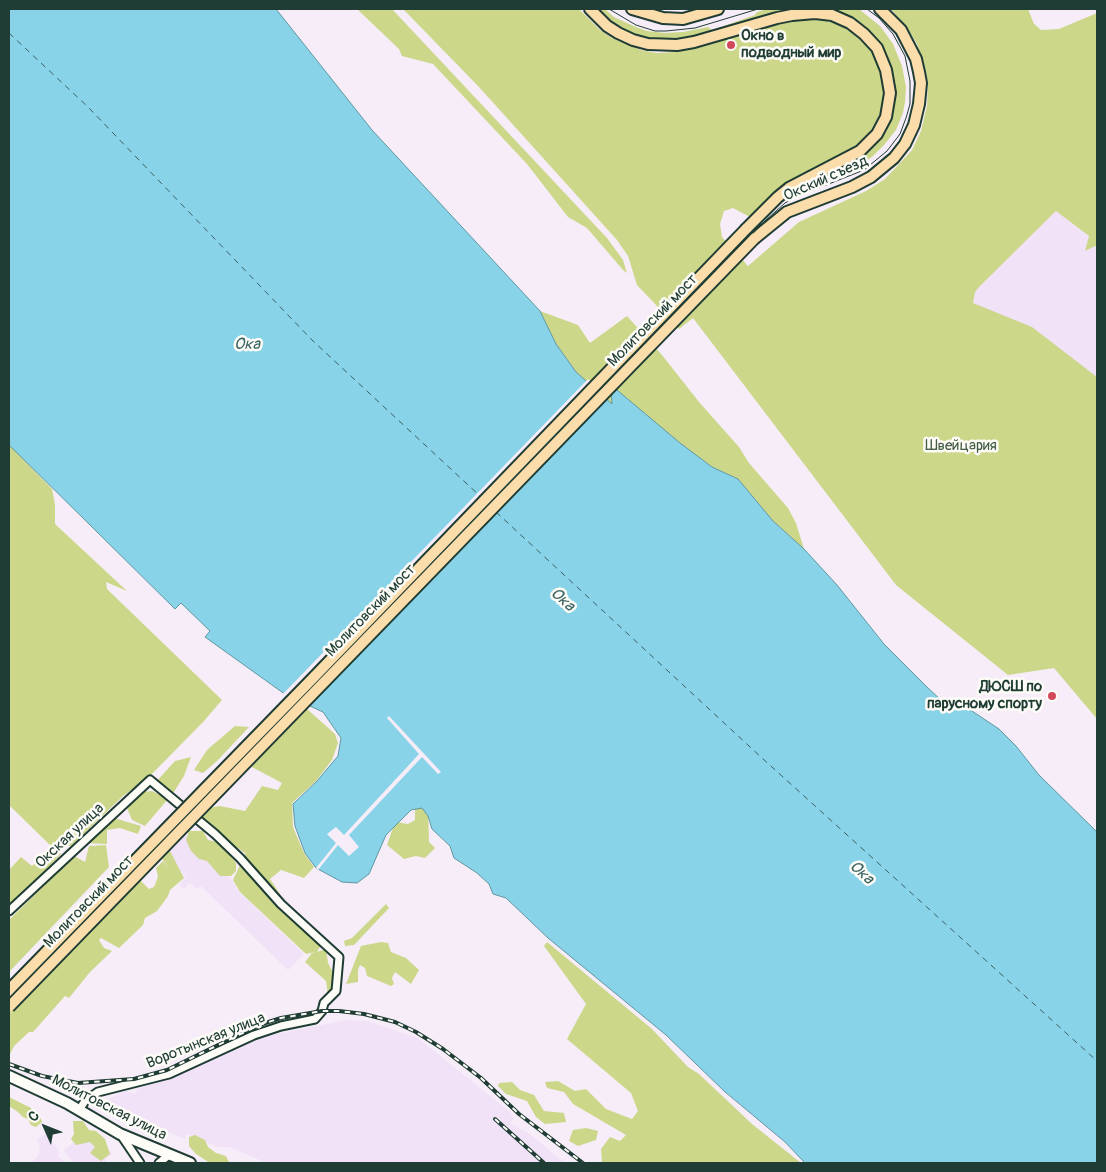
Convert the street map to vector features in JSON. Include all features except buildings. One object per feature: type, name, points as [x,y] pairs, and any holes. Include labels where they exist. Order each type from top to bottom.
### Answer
[{"type":"main road","name":"Окский съезд","points":[[590,9],[607,26],[618,33],[648,44],[678,45],[777,18],[815,13],[832,16],[850,23],[864,34],[876,48],[886,70],[890,92],[886,117],[877,134],[860,151],[790,188],[778,197],[746,229]]},
{"type":"main road","points":[[632,9],[663,18],[682,19],[718,9]]},
{"type":"main road","name":"Окский съезд","points":[[755,238],[787,212],[852,187],[871,177],[894,158],[905,144],[914,125],[919,104],[921,84],[919,72],[916,60],[901,30],[880,9]]},
{"type":"main road","name":"Молитовский мост","points":[[9,990],[746,229]]},
{"type":"main road","name":"Молитовский мост","points":[[9,1006],[755,238]]},
{"type":"street","name":"Окская улица","points":[[9,911],[150,780],[215,834],[240,858],[281,904],[339,957],[336,991]]},
{"type":"street","name":"Воротынская улица","points":[[79,1110],[85,1101],[98,1092],[169,1074],[254,1035],[282,1026],[315,1019],[322,1011],[324,1003],[336,991]]},
{"type":"street","name":"Молитовская улица","points":[[11,1078],[56,1098],[120,1134],[190,1163]]},
{"type":"street","points":[[120,1134],[140,1163]]},
{"type":"street","points":[[158,1163],[169,1155]]},
{"type":"shaded area","points":[[1056,211],[1089,236],[1097,248],[1097,377],[1073,360],[973,304],[975,292],[980,286]]},
{"type":"shaded area","points":[[185,835],[232,880],[239,892],[304,954],[288,970],[201,886],[197,889],[190,883],[184,889],[179,885],[186,877],[165,855]]},
{"type":"shaded area","points":[[346,1020],[367,1021],[418,1038],[510,1112],[514,1119],[510,1123],[531,1135],[565,1163],[267,1163],[229,1147],[218,1147],[187,1134],[185,1139],[128,1116],[130,1111],[109,1100],[127,1091],[135,1094],[137,1089],[181,1074],[239,1045],[262,1037]]},
{"type":"shaded area","points":[[46,1134],[59,1151],[58,1156],[64,1161],[63,1163],[31,1163],[38,1156],[40,1146],[37,1139]]},
{"type":"shaded area","points":[[84,1134],[113,1153],[106,1159],[105,1163],[73,1163],[64,1150]]},
{"type":"green space","points":[[357,9],[392,9],[607,238],[623,260],[627,273],[587,228],[568,217],[527,164],[433,64],[402,56],[399,49]]},
{"type":"green space","name":"Швейцария","points":[[403,9],[579,9],[600,30],[612,38],[641,50],[656,53],[697,48],[775,25],[805,19],[831,22],[855,34],[870,50],[881,69],[884,97],[881,113],[867,137],[856,146],[794,179],[774,193],[750,217],[733,208],[724,211],[720,224],[722,237],[748,266],[799,222],[866,191],[885,179],[912,150],[921,131],[927,106],[928,83],[925,66],[917,44],[908,29],[891,9],[1028,9],[1034,24],[1041,30],[1059,29],[1097,13],[1097,248],[1095,246],[1085,251],[1089,236],[1056,211],[980,286],[975,292],[973,303],[1032,327],[1097,377],[1097,719],[1054,668],[1008,675],[896,585],[693,318],[679,329],[637,285],[628,256],[617,240],[479,87]]},
{"type":"green space","points":[[596,9],[605,9],[614,17],[647,31],[665,33],[708,27],[712,30],[767,9],[797,9],[678,41],[645,39],[630,34],[616,26]]},
{"type":"green space","points":[[827,9],[859,9],[880,26],[893,44],[902,66],[906,87],[903,113],[896,130],[884,145],[861,165],[814,182],[793,192],[814,179],[858,159],[871,149],[880,140],[887,128],[894,106],[893,74],[890,63],[875,37],[855,20]]},
{"type":"green space","points":[[540,311],[578,325],[590,343],[627,316],[662,355],[788,508],[796,523],[804,549],[773,521],[738,479],[712,467],[679,443],[612,386],[612,404],[576,372],[556,344]]},
{"type":"green space","points":[[9,445],[52,489],[55,505],[55,524],[127,591],[106,582],[107,589],[222,700],[147,779],[123,796],[71,846],[51,846],[9,805]]},
{"type":"green space","points":[[306,708],[335,734],[338,743],[332,760],[316,781],[292,803],[293,827],[304,853],[314,867],[304,878],[281,870],[270,879],[282,897],[270,890],[242,857],[246,854],[238,848],[233,848],[201,817],[209,808],[220,806],[245,811],[262,786],[278,790],[282,783],[250,766],[264,747],[272,746],[273,740]]},
{"type":"green space","points":[[235,726],[249,727],[203,773],[194,770],[207,750]]},
{"type":"green space","points":[[191,757],[184,776],[172,795],[155,783],[175,761]]},
{"type":"green space","points":[[152,791],[168,799],[145,826],[132,820],[127,808],[142,792]]},
{"type":"green space","points":[[415,805],[428,808],[429,842],[435,848],[425,858],[416,856],[404,859],[387,845],[395,822],[408,824],[415,820]]},
{"type":"green space","points":[[114,818],[141,826],[138,834],[120,828],[107,830],[107,844],[87,843]]},
{"type":"green space","points":[[189,831],[203,831],[208,840],[217,842],[236,863],[236,871],[231,876],[220,876],[207,861],[199,859],[191,851],[186,840]]},
{"type":"green space","points":[[106,845],[109,867],[9,972],[9,920],[74,856],[85,862],[89,846]]},
{"type":"green space","points":[[168,847],[184,878],[170,890],[157,911],[145,918],[143,925],[119,948],[101,938],[99,940],[104,948],[112,951],[90,972],[69,998],[65,996],[33,1032],[29,1032],[14,1046],[9,1056],[9,1011],[137,877],[149,889],[154,887],[158,877],[156,868],[163,861],[169,870],[160,855]]},
{"type":"green space","points":[[50,848],[59,851],[61,854],[9,909],[9,870],[21,857],[32,866]]},
{"type":"green space","points":[[240,865],[283,913],[321,945],[317,952],[326,949],[328,963],[335,976],[333,990],[328,995],[326,981],[305,962],[315,952],[306,954],[240,892],[233,880]]},
{"type":"green space","points":[[386,904],[389,908],[354,945],[345,946],[344,941],[352,938]]},
{"type":"green space","points":[[381,942],[388,943],[391,952],[406,958],[419,970],[411,984],[395,972],[392,978],[394,984],[391,986],[367,976],[365,968],[360,965],[358,982],[346,984],[361,946]]},
{"type":"green space","points":[[547,942],[652,1029],[688,1067],[699,1074],[752,1124],[801,1163],[602,1163],[601,1149],[610,1137],[620,1141],[626,1135],[573,1104],[564,1092],[547,1088],[545,1082],[558,1081],[575,1091],[586,1089],[606,1109],[632,1119],[638,1111],[631,1093],[567,1039],[586,1004],[544,946]]},
{"type":"green space","points":[[512,1082],[520,1090],[534,1095],[544,1111],[564,1113],[566,1122],[545,1124],[536,1117],[527,1101],[506,1094],[498,1086],[499,1083]]},
{"type":"green space","points":[[9,1097],[31,1108],[34,1115],[39,1114],[42,1122],[36,1127],[31,1125],[28,1119],[9,1106]]},
{"type":"green space","points":[[73,1121],[83,1121],[89,1130],[96,1131],[105,1139],[110,1154],[101,1161],[90,1153],[95,1147],[90,1142],[76,1145],[71,1139],[74,1134]]},
{"type":"green space","points":[[586,1128],[598,1131],[596,1140],[578,1146],[569,1141],[573,1130]]},
{"type":"green space","points":[[195,1135],[205,1140],[208,1147],[216,1153],[226,1156],[229,1162],[233,1163],[210,1163],[196,1154],[189,1146],[189,1137]]},
{"type":"water","name":"Ока","points":[[9,9],[276,9],[372,130],[540,311],[556,344],[576,372],[612,404],[611,385],[680,443],[712,467],[738,479],[773,521],[804,549],[837,585],[884,644],[928,688],[941,700],[969,709],[999,729],[1016,746],[1039,775],[1097,832],[1097,1163],[805,1163],[785,1142],[724,1091],[666,1035],[548,938],[506,898],[493,894],[489,884],[477,873],[454,858],[450,846],[432,829],[428,816],[422,808],[411,810],[386,835],[369,874],[357,883],[342,882],[316,868],[305,853],[295,826],[293,804],[317,781],[338,756],[341,738],[323,712],[286,695],[205,637],[210,631],[181,603],[175,609],[9,445]]},
{"type":"pier","points":[[588,379],[608,397],[308,708],[282,695]]},
{"type":"pier","points":[[389,716],[441,772],[438,774],[422,757],[349,835],[359,847],[349,856],[338,845],[318,870],[316,868],[336,843],[327,834],[336,827],[344,835],[419,754],[387,718]]},
{"type":"ferry route","points":[[9,33],[88,107],[312,340],[481,497]]},
{"type":"ferry route","points":[[496,512],[762,758],[1097,1061]]},
{"type":"tram line","points":[[609,9],[636,25],[655,31],[695,28],[758,9]]},
{"type":"tram line","points":[[9,1001],[766,220],[785,203],[864,170],[887,151],[900,134],[906,118],[910,104],[910,81],[905,56],[893,34],[879,18],[867,9]]},
{"type":"railway","points":[[9,1064],[42,1076],[78,1083],[134,1079],[167,1070],[259,1025],[281,1018],[322,1011],[364,1014],[395,1022],[416,1032],[443,1049],[481,1078],[519,1114],[583,1163]]},
{"type":"railway","points":[[495,1119],[544,1163]]},
{"type":"place","name":"Окно в подводный мир","points":[[731,45]]},
{"type":"place","name":"ДЮСШ по парусному спорту","points":[[1052,696]]}]
